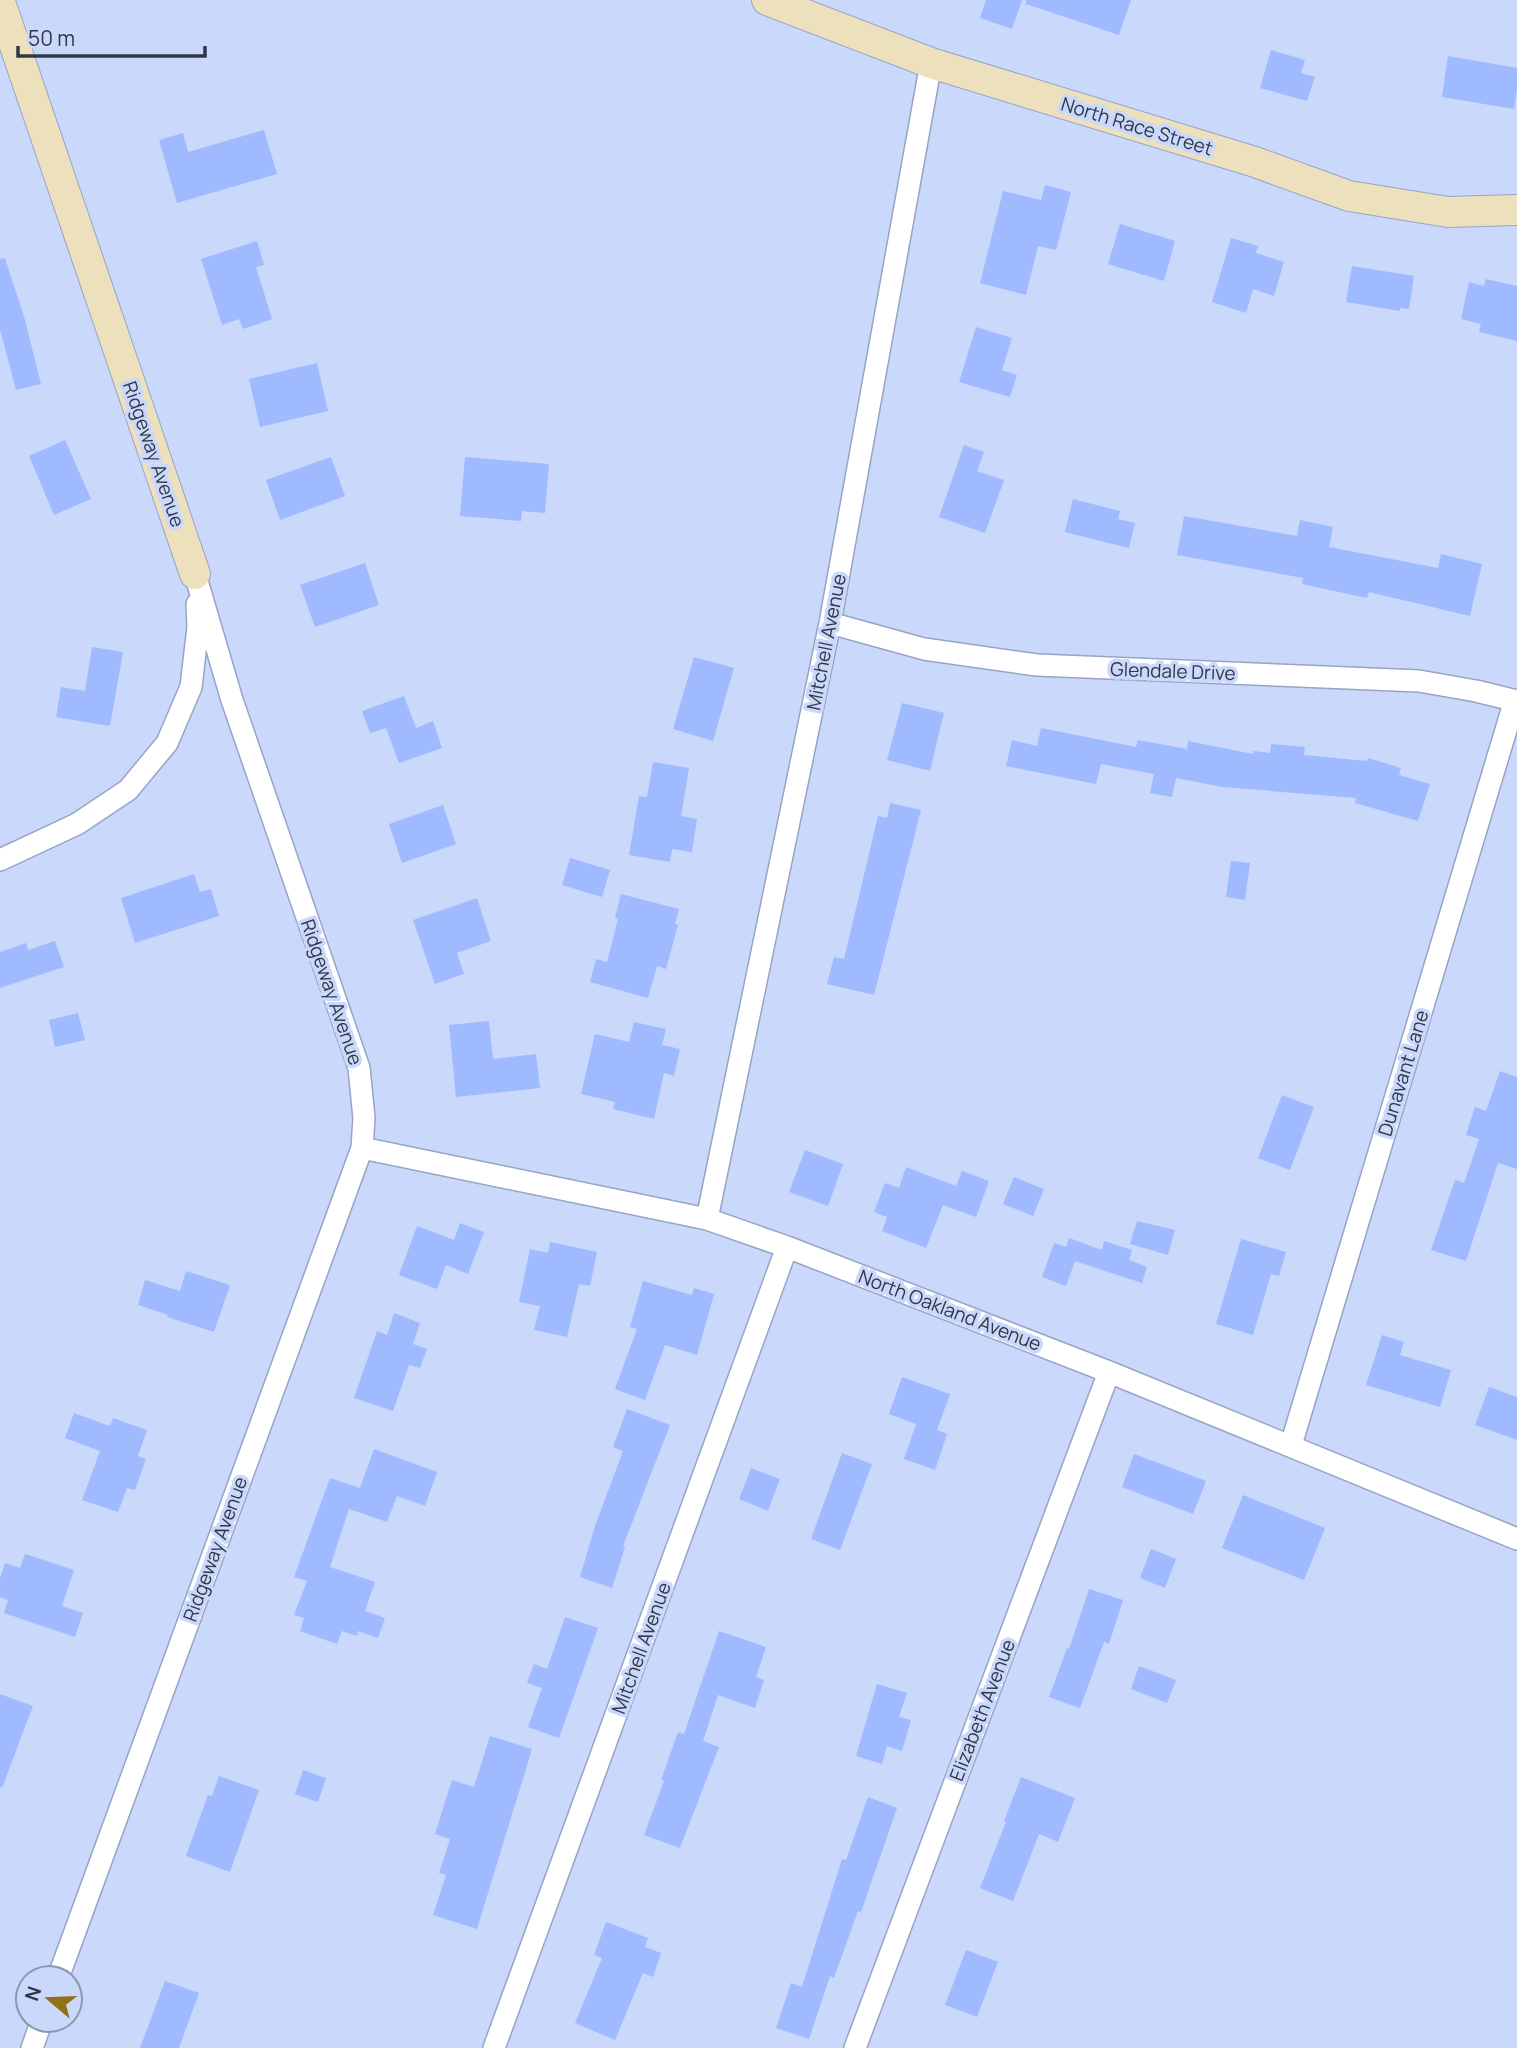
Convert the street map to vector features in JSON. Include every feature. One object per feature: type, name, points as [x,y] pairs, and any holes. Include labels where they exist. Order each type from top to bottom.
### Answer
[{"type":"street","name":"North Race Street","points":[[767,0],[931,63],[1255,162],[1349,196],[1448,212],[1517,211]]},
{"type":"street","name":"Ridgeway Avenue","points":[[0,2],[195,574],[232,700],[359,1068],[364,1118],[362,1148],[63,1964]]},
{"type":"street","name":"Mitchell Avenue","points":[[707,1219],[830,623],[931,63]]},
{"type":"street","points":[[0,860],[77,824],[128,790],[167,743],[191,687],[198,627],[195,574]]},
{"type":"street","name":"Glendale Drive","points":[[830,623],[924,649],[1037,665],[1419,681],[1516,701]]},
{"type":"street","name":"Dunavant Lane","points":[[1291,1445],[1516,701]]},
{"type":"street","name":"North Oakland Avenue","points":[[362,1148],[707,1219],[787,1247],[1109,1372],[1517,1539]]},
{"type":"street","name":"Mitchell Avenue","points":[[495,2048],[787,1247]]},
{"type":"street","name":"Elizabeth Avenue","points":[[855,2048],[1109,1372]]},
{"type":"building","points":[[986,0],[1022,0],[1012,29],[980,18]]},
{"type":"building","points":[[1026,0],[1131,0],[1119,35],[1026,4]]},
{"type":"building","points":[[1271,50],[1305,60],[1301,73],[1315,77],[1307,101],[1260,88]]},
{"type":"building","points":[[1448,56],[1517,68],[1514,109],[1442,97]]},
{"type":"building","points":[[264,130],[277,174],[177,203],[159,140],[183,133],[188,152]]},
{"type":"building","points":[[1045,185],[1071,192],[1056,250],[1038,246],[1026,295],[980,283],[1003,191],[1041,200]]},
{"type":"building","points":[[1120,224],[1175,241],[1164,281],[1108,264]]},
{"type":"building","points":[[1231,238],[1258,246],[1256,253],[1284,262],[1274,296],[1253,289],[1246,313],[1212,302]]},
{"type":"building","points":[[257,241],[264,265],[256,267],[272,319],[243,329],[239,319],[222,325],[201,259]]},
{"type":"building","points":[[5,258],[25,320],[41,384],[16,390],[0,329],[0,259]]},
{"type":"building","points":[[1352,266],[1414,276],[1409,309],[1400,308],[1400,311],[1346,302]]},
{"type":"building","points":[[1486,279],[1517,286],[1517,341],[1479,332],[1481,324],[1461,319],[1469,282],[1484,286]]},
{"type":"building","points":[[976,327],[1012,338],[1002,370],[1017,375],[1010,397],[959,382]]},
{"type":"building","points":[[317,363],[328,411],[260,427],[249,379]]},
{"type":"building","points":[[65,440],[91,499],[54,515],[29,456]]},
{"type":"building","points":[[964,445],[984,452],[977,471],[1004,480],[985,533],[939,517]]},
{"type":"building","points":[[331,457],[345,496],[280,520],[266,480]]},
{"type":"building","points":[[465,457],[549,464],[545,513],[522,511],[521,521],[460,516]]},
{"type":"building","points":[[1073,499],[1120,511],[1118,519],[1135,523],[1129,548],[1065,532]]},
{"type":"building","points":[[1184,516],[1297,536],[1300,520],[1333,527],[1329,547],[1438,568],[1441,554],[1482,564],[1470,616],[1369,592],[1367,598],[1302,584],[1303,578],[1177,555]]},
{"type":"building","points":[[365,563],[379,605],[315,627],[300,585]]},
{"type":"building","points":[[92,647],[123,652],[110,726],[56,717],[61,687],[85,691]]},
{"type":"building","points":[[694,657],[734,668],[713,741],[673,729]]},
{"type":"building","points":[[404,696],[416,728],[433,721],[442,748],[399,763],[386,728],[370,733],[362,711]]},
{"type":"building","points":[[902,703],[944,713],[930,771],[887,760]]},
{"type":"building","points":[[1041,728],[1136,747],[1138,740],[1187,749],[1188,741],[1253,754],[1254,751],[1270,753],[1271,744],[1305,747],[1304,755],[1367,761],[1368,758],[1401,768],[1399,775],[1430,784],[1418,821],[1355,803],[1356,798],[1223,787],[1176,778],[1172,797],[1150,793],[1154,774],[1101,764],[1096,784],[1006,766],[1012,740],[1037,746]]},
{"type":"building","points":[[653,762],[689,768],[681,816],[697,819],[692,852],[672,849],[670,862],[629,855],[639,796],[647,797]]},
{"type":"building","points":[[890,803],[921,810],[874,995],[827,984],[834,957],[844,959],[878,816],[887,818]]},
{"type":"building","points":[[443,805],[456,844],[402,863],[389,824]]},
{"type":"building","points":[[570,858],[610,870],[602,897],[562,885]]},
{"type":"building","points":[[1231,861],[1250,863],[1245,900],[1226,897]]},
{"type":"building","points":[[194,874],[200,892],[211,889],[219,916],[135,943],[121,898]]},
{"type":"building","points":[[621,894],[679,909],[675,924],[678,925],[666,969],[657,966],[648,998],[590,982],[596,959],[607,962],[618,919],[615,918]]},
{"type":"building","points":[[477,898],[491,941],[457,953],[464,974],[435,984],[413,920]]},
{"type":"building","points":[[55,941],[64,967],[0,988],[0,952],[26,943],[28,950]]},
{"type":"building","points":[[78,1013],[85,1040],[55,1047],[49,1020]]},
{"type":"building","points":[[489,1021],[493,1059],[536,1054],[540,1088],[456,1097],[449,1025]]},
{"type":"building","points":[[634,1022],[666,1029],[662,1045],[680,1049],[674,1076],[664,1073],[654,1119],[613,1109],[615,1102],[581,1094],[595,1034],[629,1042]]},
{"type":"building","points":[[1500,1071],[1517,1077],[1517,1169],[1498,1163],[1466,1261],[1431,1250],[1455,1180],[1464,1183],[1479,1139],[1466,1135],[1475,1107],[1486,1111]]},
{"type":"building","points":[[1282,1095],[1314,1107],[1290,1170],[1258,1158]]},
{"type":"building","points":[[805,1150],[843,1164],[828,1206],[789,1192]]},
{"type":"building","points":[[906,1167],[956,1186],[962,1171],[989,1181],[976,1217],[943,1205],[926,1248],[882,1231],[887,1217],[874,1212],[885,1183],[899,1188]]},
{"type":"building","points":[[1014,1177],[1044,1189],[1033,1216],[1003,1204]]},
{"type":"building","points":[[1137,1221],[1175,1230],[1168,1255],[1130,1244]]},
{"type":"building","points":[[460,1223],[484,1232],[468,1274],[446,1265],[437,1289],[399,1275],[417,1226],[454,1240]]},
{"type":"building","points":[[1069,1238],[1102,1250],[1104,1241],[1132,1250],[1129,1260],[1147,1267],[1142,1283],[1075,1261],[1066,1286],[1042,1277],[1054,1243],[1066,1247]]},
{"type":"building","points":[[1241,1239],[1286,1252],[1279,1276],[1271,1274],[1253,1335],[1216,1324]]},
{"type":"building","points":[[550,1242],[597,1252],[590,1286],[579,1284],[567,1337],[534,1330],[540,1306],[519,1302],[530,1249],[548,1253]]},
{"type":"building","points":[[186,1271],[230,1285],[214,1332],[138,1305],[145,1280],[180,1291]]},
{"type":"building","points":[[643,1281],[692,1295],[694,1288],[714,1294],[697,1355],[665,1345],[645,1400],[615,1389],[637,1329],[630,1327]]},
{"type":"building","points":[[394,1313],[420,1323],[413,1344],[427,1349],[420,1368],[409,1365],[393,1411],[354,1398],[377,1331],[387,1335]]},
{"type":"building","points":[[1382,1335],[1404,1342],[1400,1355],[1451,1370],[1440,1407],[1366,1385]]},
{"type":"building","points":[[902,1377],[950,1394],[937,1430],[947,1434],[935,1470],[904,1459],[916,1424],[889,1414]]},
{"type":"building","points":[[1489,1387],[1517,1397],[1517,1440],[1475,1425]]},
{"type":"building","points":[[627,1409],[670,1425],[623,1546],[625,1547],[612,1588],[580,1577],[595,1526],[623,1451],[613,1447]]},
{"type":"building","points":[[74,1413],[110,1426],[113,1418],[147,1430],[138,1456],[146,1459],[135,1490],[127,1488],[118,1512],[82,1500],[100,1451],[65,1438]]},
{"type":"building","points":[[374,1449],[437,1472],[425,1506],[397,1496],[387,1522],[349,1509],[330,1567],[375,1582],[365,1611],[385,1618],[378,1638],[358,1631],[357,1636],[342,1631],[337,1644],[300,1631],[304,1618],[294,1615],[307,1581],[294,1577],[330,1478],[360,1488]]},
{"type":"building","points":[[842,1453],[872,1464],[840,1550],[811,1539]]},
{"type":"building","points":[[1134,1454],[1206,1481],[1193,1514],[1122,1487]]},
{"type":"building","points":[[751,1468],[780,1479],[768,1511],[739,1499]]},
{"type":"building","points":[[1243,1495],[1325,1528],[1304,1580],[1222,1548]]},
{"type":"building","points":[[1151,1549],[1176,1559],[1165,1588],[1140,1578]]},
{"type":"building","points":[[25,1554],[74,1570],[62,1606],[83,1613],[75,1637],[4,1613],[8,1600],[0,1597],[0,1578],[5,1563],[20,1568]]},
{"type":"building","points":[[1089,1589],[1123,1600],[1109,1644],[1104,1642],[1080,1708],[1049,1697]]},
{"type":"building","points":[[565,1617],[598,1628],[559,1738],[528,1727],[542,1688],[527,1683],[534,1664],[547,1669]]},
{"type":"building","points":[[719,1631],[766,1647],[756,1677],[764,1680],[755,1708],[718,1695],[703,1741],[719,1747],[680,1848],[644,1835],[678,1732],[684,1734]]},
{"type":"building","points":[[1139,1666],[1176,1680],[1167,1703],[1131,1689]]},
{"type":"building","points":[[877,1684],[907,1693],[899,1717],[911,1720],[902,1751],[887,1746],[882,1764],[856,1756]]},
{"type":"building","points":[[0,1694],[33,1706],[2,1788],[0,1787]]},
{"type":"building","points":[[490,1736],[532,1749],[477,1929],[433,1915],[446,1875],[439,1873],[450,1839],[435,1834],[452,1780],[474,1787]]},
{"type":"building","points":[[303,1770],[326,1778],[318,1802],[295,1794]]},
{"type":"building","points":[[219,1776],[259,1790],[230,1872],[186,1856],[208,1795],[212,1796]]},
{"type":"building","points":[[1021,1777],[1075,1798],[1058,1842],[1039,1834],[1013,1901],[980,1888]]},
{"type":"building","points":[[868,1797],[897,1808],[861,1912],[858,1911],[834,1978],[830,1976],[809,2039],[776,2028],[791,1983],[802,1987],[842,1859],[846,1860]]},
{"type":"building","points":[[606,1922],[648,1938],[645,1947],[661,1953],[653,1977],[643,1973],[615,2040],[575,2023],[602,1958],[594,1955]]},
{"type":"building","points":[[966,1950],[998,1962],[977,2017],[945,2005]]},
{"type":"building","points":[[165,1981],[199,1993],[179,2048],[140,2048]]}]
